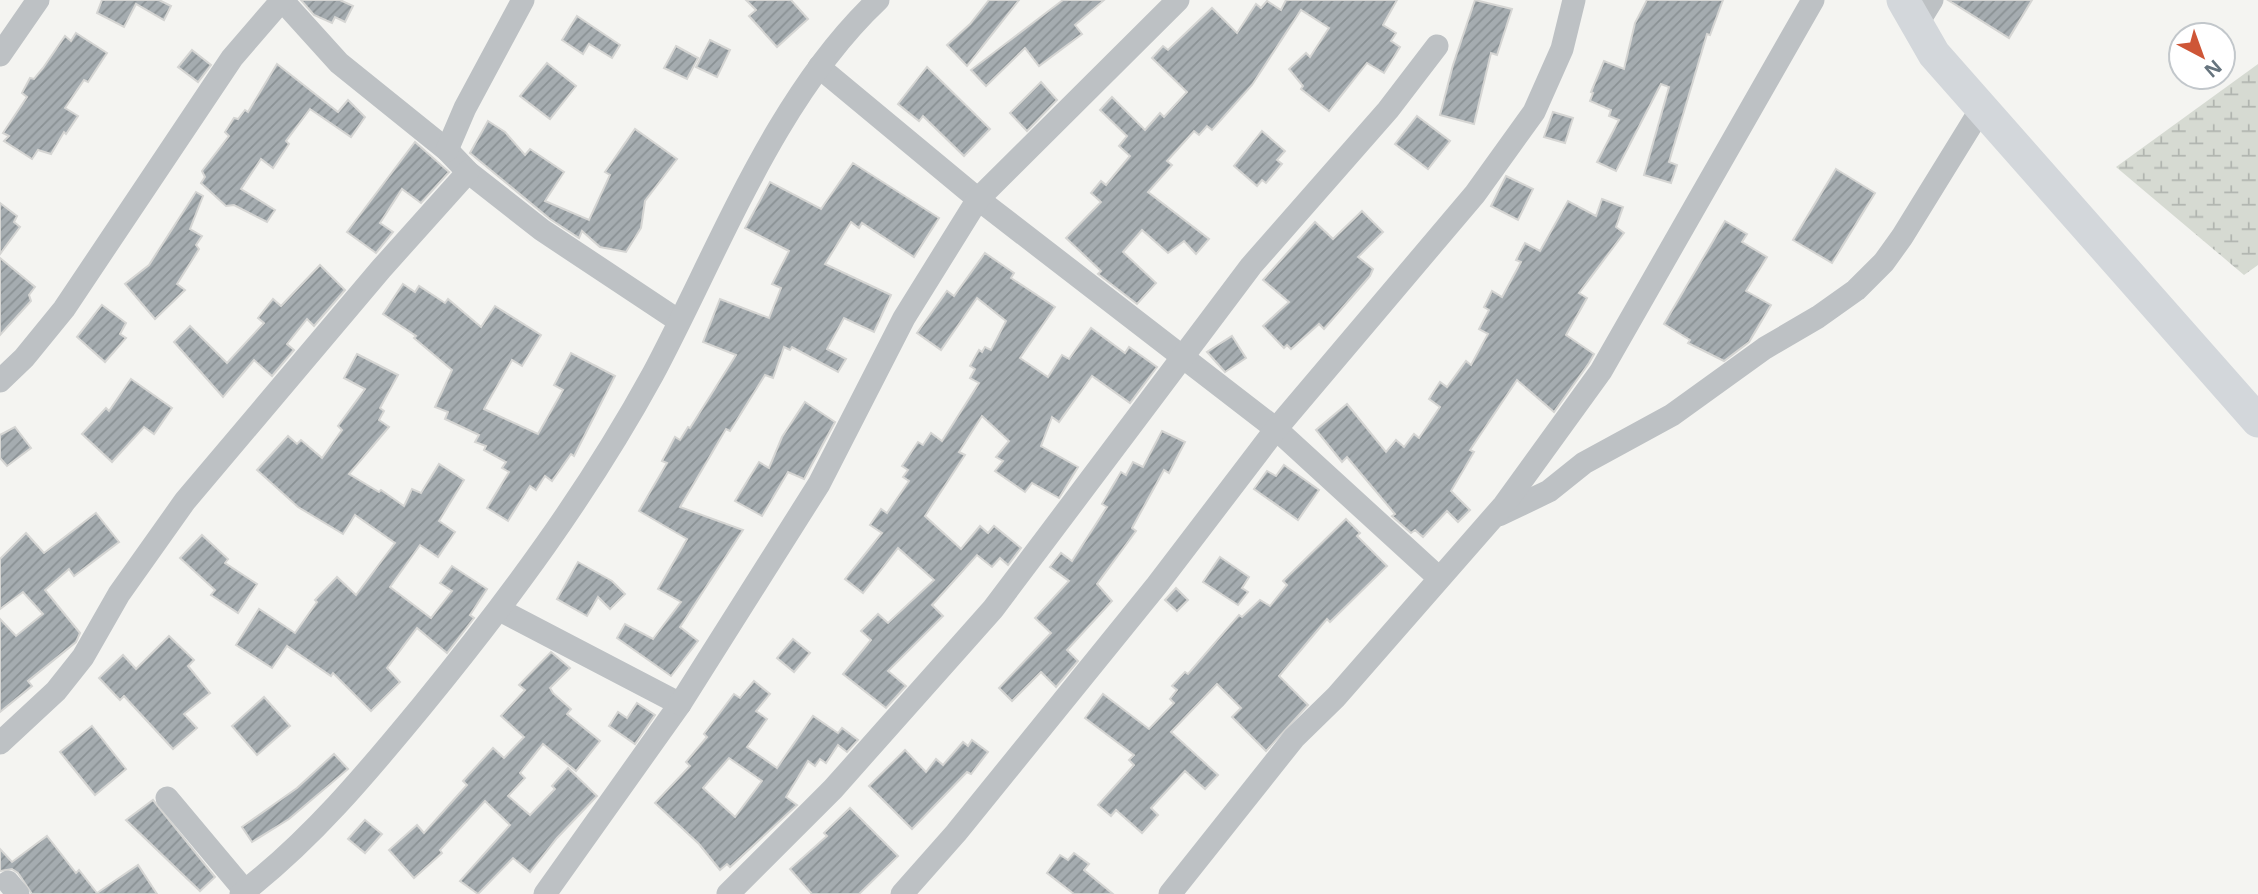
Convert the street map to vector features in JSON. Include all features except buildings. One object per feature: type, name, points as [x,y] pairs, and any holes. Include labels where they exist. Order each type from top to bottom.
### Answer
[{"type":"main road","points":[[1917,9],[1934,54],[2258,421]]},
{"type":"street","points":[[0,55],[38,0]]},
{"type":"street","points":[[0,381],[24,358],[64,309],[232,58],[282,0],[339,63],[447,150],[468,172],[542,230],[679,321]]},
{"type":"street","points":[[447,150],[465,108],[523,0]]},
{"type":"street","points":[[167,798],[243,893],[343,802],[500,610],[582,493],[652,374],[775,136],[819,67],[858,19],[878,0]]},
{"type":"street","points":[[545,894],[680,704],[819,484],[904,318],[978,199],[1178,0]]},
{"type":"street","points":[[902,894],[956,833],[1116,636],[1276,429],[1475,194],[1534,112],[1562,49],[1574,0]]},
{"type":"street","points":[[1170,894],[1294,738],[1336,697],[1493,518],[1601,371],[1813,0]]},
{"type":"street","points":[[728,894],[833,789],[993,609],[1251,266],[1388,110],[1437,46]]},
{"type":"street","points":[[819,67],[978,199],[1276,429],[1439,578]]},
{"type":"street","points":[[1493,518],[1549,491],[1584,463],[1672,415],[1765,348],[1856,290],[1884,262],[1902,237],[1981,109]]},
{"type":"street","points":[[0,743],[56,691],[83,657],[119,594],[186,501],[381,269],[468,172]]},
{"type":"street","points":[[500,610],[680,704]]},
{"type":"green space","points":[[2258,64],[2258,265],[2244,275],[2116,167],[2221,91],[2237,91],[2237,79]]}]
